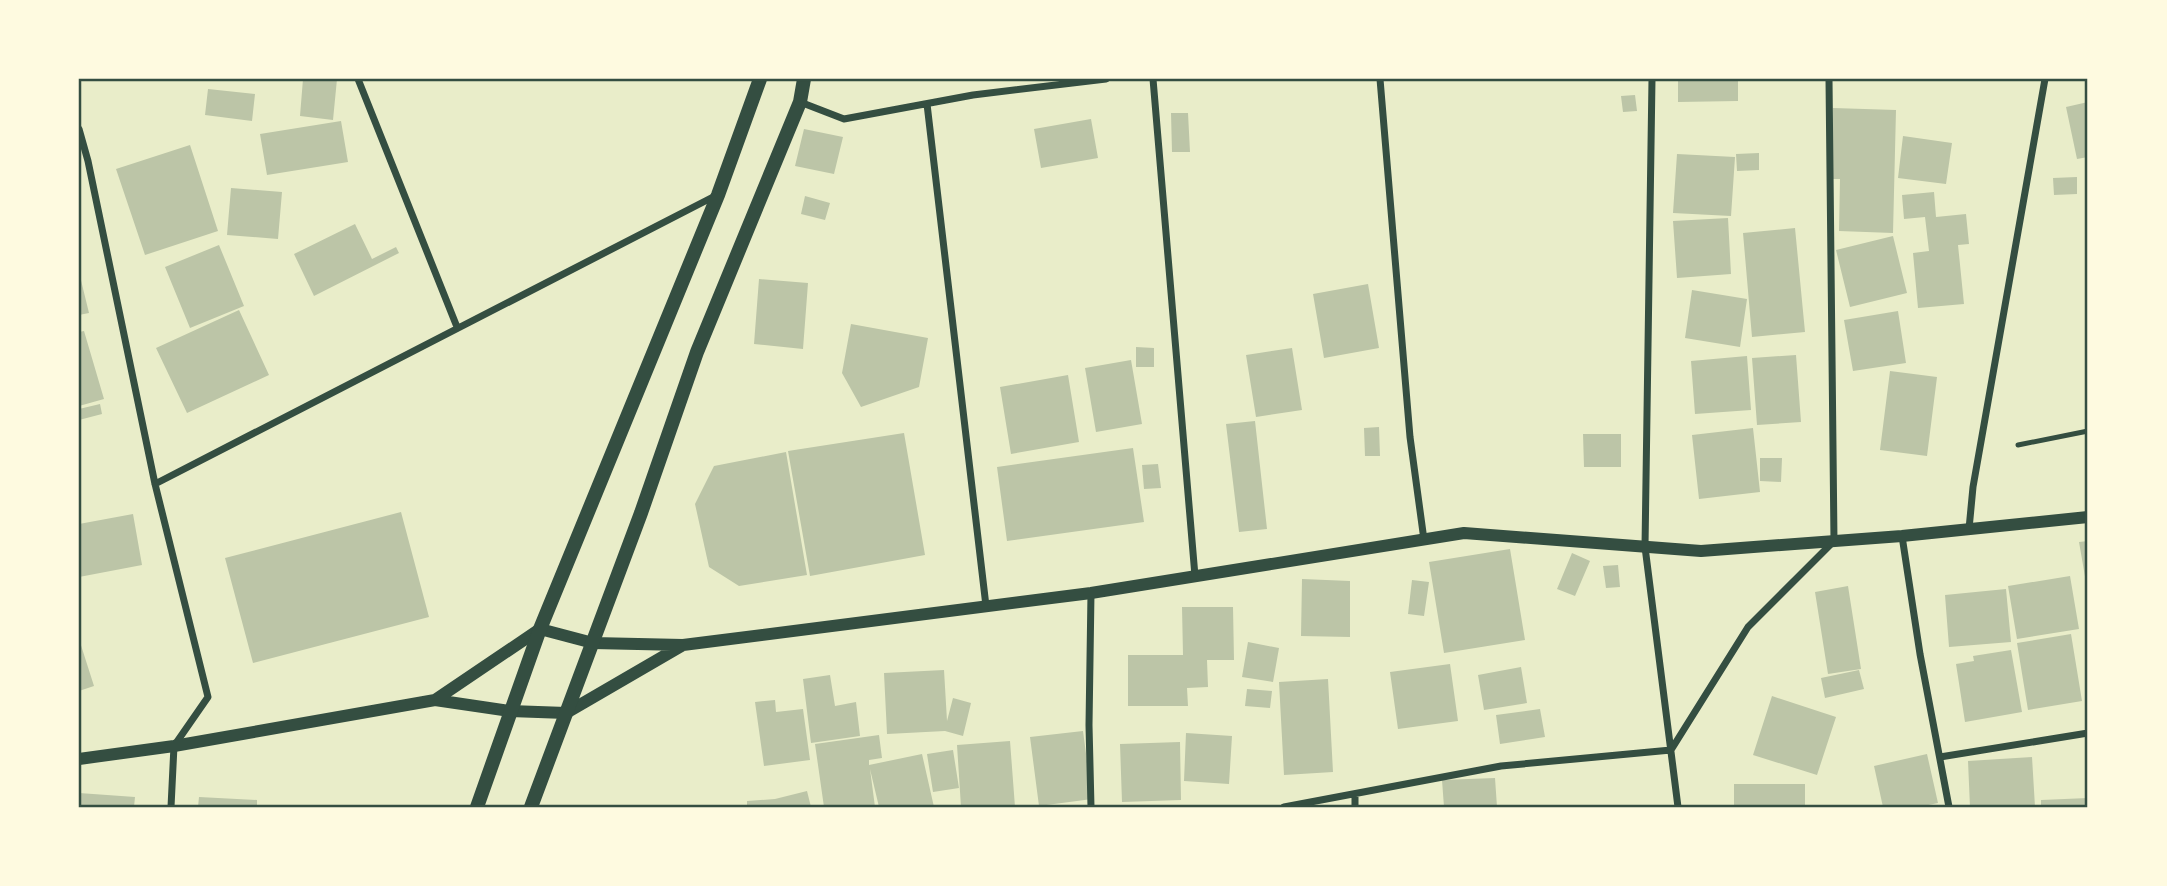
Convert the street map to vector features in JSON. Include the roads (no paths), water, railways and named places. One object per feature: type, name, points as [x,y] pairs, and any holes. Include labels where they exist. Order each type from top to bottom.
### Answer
[{"type":"main road","points":[[477,807],[540,629],[718,195],[760,79]]},
{"type":"main road","points":[[531,807],[697,352],[800,102],[804,79]]},
{"type":"street","points":[[358,79],[457,327]]},
{"type":"street","points":[[800,102],[844,119],[973,95],[1106,79]]},
{"type":"street","points":[[1153,79],[1195,576]]},
{"type":"street","points":[[1380,79],[1410,437],[1424,540]]},
{"type":"street","points":[[1652,79],[1644,547],[1678,807]]},
{"type":"street","points":[[1671,750],[1748,627],[1834,541],[1829,79]]},
{"type":"street","points":[[1969,529],[1973,487],[2045,79]]},
{"type":"street","points":[[927,104],[986,606]]},
{"type":"street","points":[[79,129],[88,161],[155,484],[208,697],[174,746],[171,807]]},
{"type":"street","points":[[155,484],[718,195]]},
{"type":"street","points":[[435,701],[540,629],[593,643],[683,645],[1091,593],[1464,533],[1701,551],[1902,536],[2088,517]]},
{"type":"street","points":[[1902,536],[1920,654],[1949,807]]},
{"type":"street","points":[[1091,593],[1091,807]]},
{"type":"street","points":[[79,759],[174,746],[435,701],[510,712],[566,713],[683,645]]},
{"type":"street","points":[[1940,757],[2088,733]]},
{"type":"street","points":[[1284,807],[1501,766],[1671,750]]},
{"type":"street","points":[[1354,794],[1355,807]]},
{"type":"lane","points":[[2018,445],[2088,431]]}]
